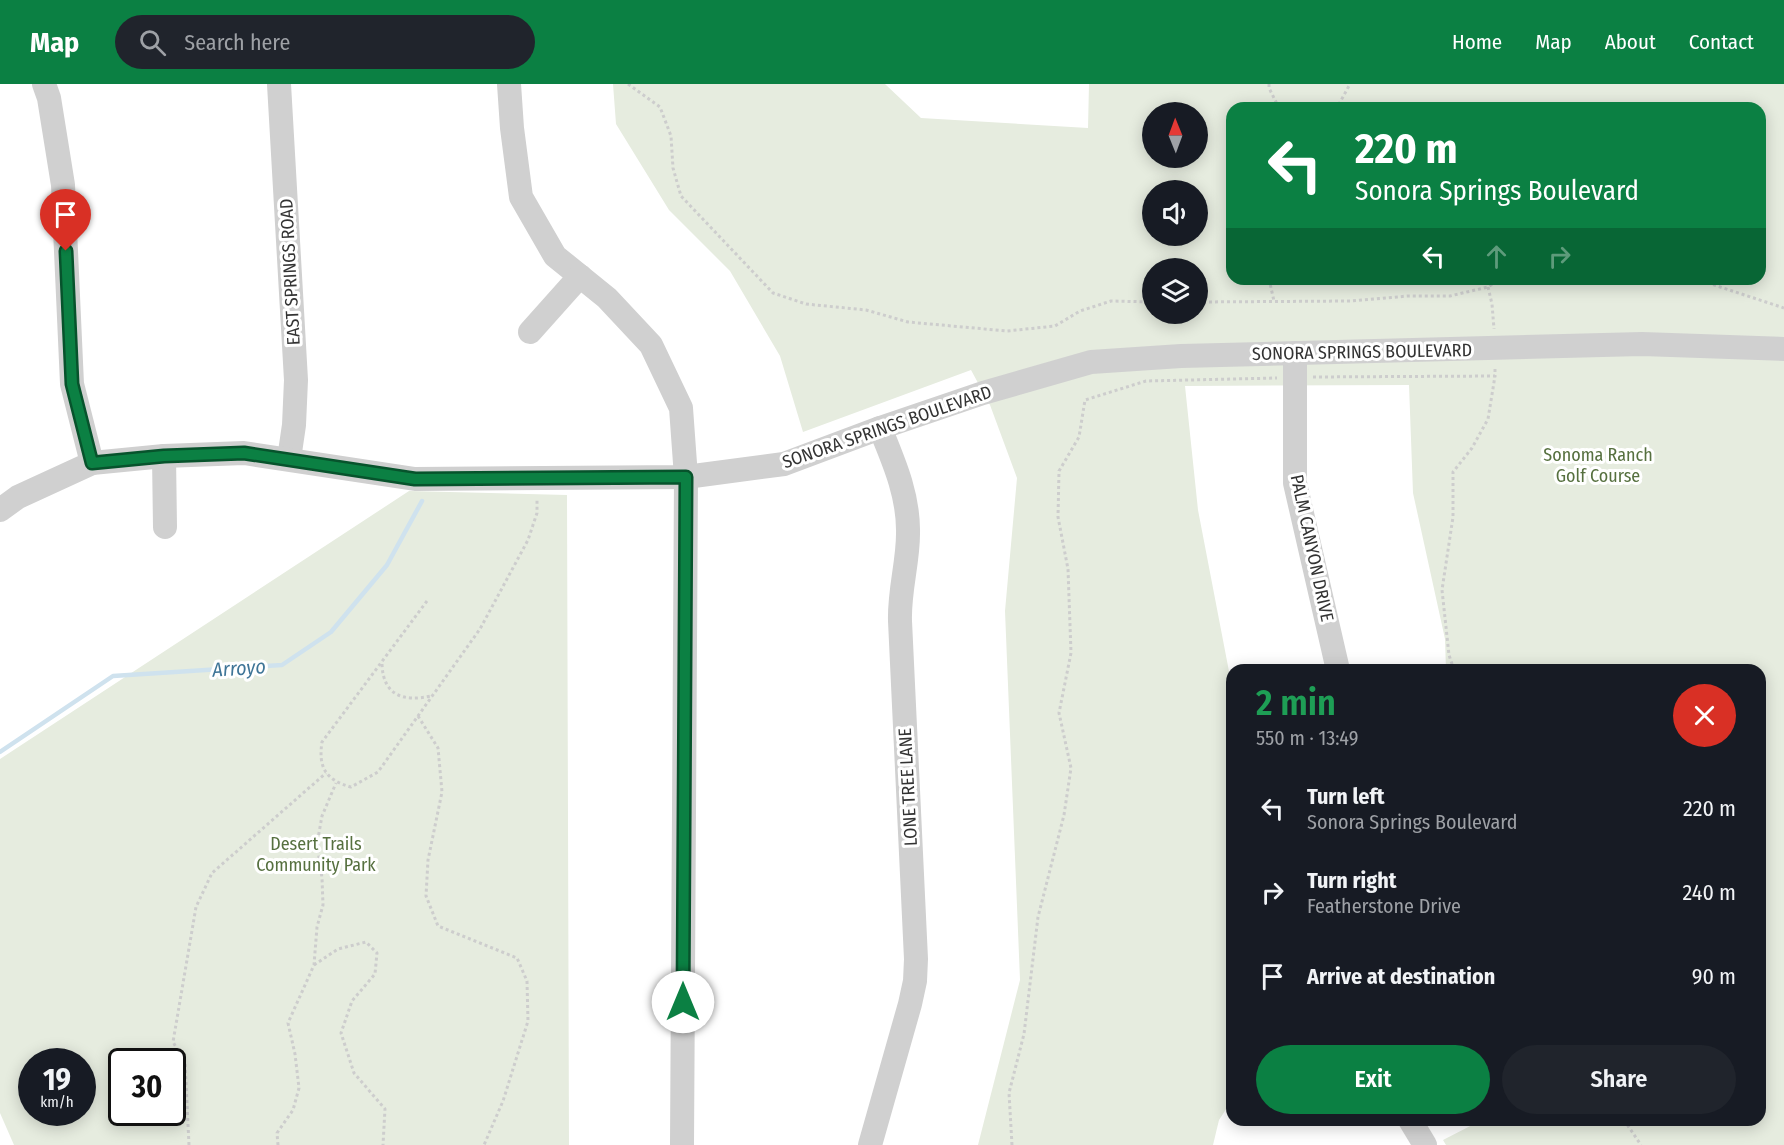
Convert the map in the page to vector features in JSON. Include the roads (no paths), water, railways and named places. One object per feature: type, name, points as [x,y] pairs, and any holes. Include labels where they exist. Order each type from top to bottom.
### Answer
[{"type":"street","points":[[44,84],[49,98],[63,185],[72,384],[92,463]]},
{"type":"street","name":"EAST SPRINGS ROAD","points":[[279,84],[296,380],[294,425],[289,459]]},
{"type":"street","points":[[509,84],[521,197],[555,256],[607,298],[651,345],[681,408],[686,477],[682,1145]]},
{"type":"street","points":[[530,332],[580,276]]},
{"type":"street","name":"SONORA SPRINGS BOULEVARD","points":[[0,510],[18,497],[92,463],[164,456],[244,453],[415,479],[686,477],[784,464],[983,393],[1091,362],[1296,352],[1642,344],[1784,349]]},
{"type":"street","name":"PALM CANYON DRIVE","points":[[1296,352],[1295,483],[1337,664]]},
{"type":"street","name":"LONE TREE LANE","points":[[870,1145],[910,1004],[916,970],[900,621],[900,594],[907,550],[908,520],[899,477],[880,428]]},
{"type":"street","points":[[164,456],[165,527]]},
{"type":"street","points":[[1414,1126],[1425,1145]]},
{"type":"waterway","name":"Arroyo","points":[[0,752],[113,676],[282,665],[331,632],[387,565],[422,501]]},
{"type":"park label","name":"Sonoma Ranch Golf Course","points":[[1598,466]]},
{"type":"park label","name":"Desert Trails Community Park","points":[[316,854]]}]
